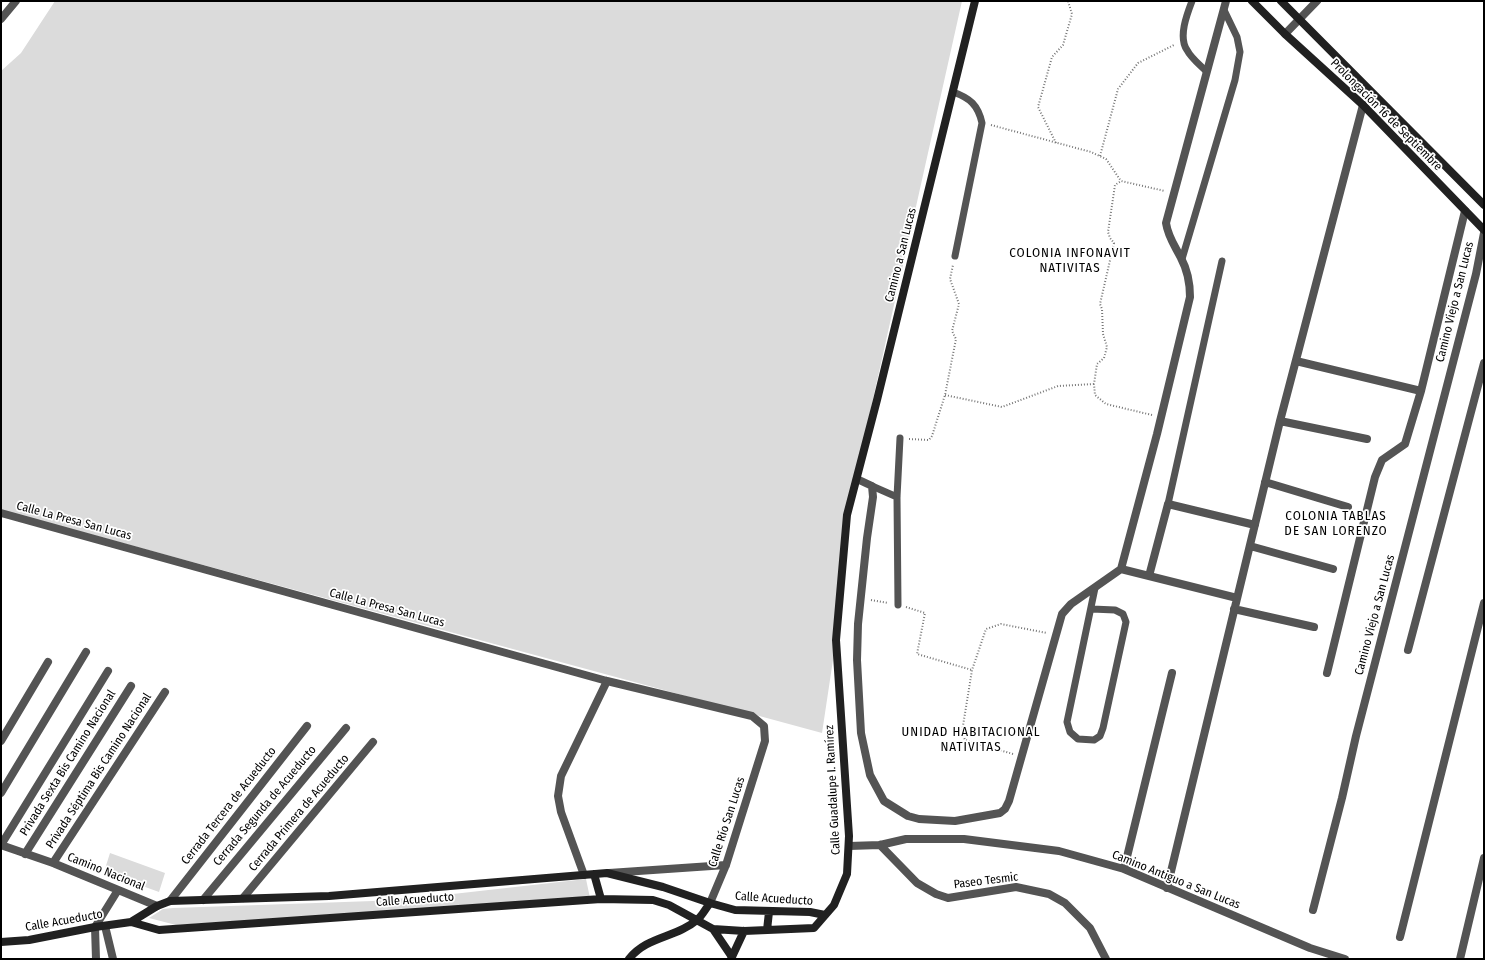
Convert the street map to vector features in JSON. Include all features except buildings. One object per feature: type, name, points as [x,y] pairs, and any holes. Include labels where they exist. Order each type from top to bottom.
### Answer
[{"type":"street","points":[[1,19],[16,1]]},
{"type":"street","name":"Camino a San Lucas","points":[[847,515],[975,1]]},
{"type":"street","points":[[857,479],[872,486],[873,497],[859,617],[857,660],[860,733],[870,775],[884,801],[908,816],[919,820],[955,821],[1000,813],[1005,809],[1009,801],[1062,614],[1071,604],[1121,569],[1161,417],[1190,298],[1190,282],[1182,259],[1168,233],[1166,223],[1226,1]]},
{"type":"street","name":"Prolongación 16 de Septiembre","points":[[1252,1],[1285,34],[1363,105],[1484,230]]},
{"type":"street","name":"Prolongación 16 de Septiembre","points":[[1281,1],[1484,205]]},
{"type":"street","points":[[1285,34],[1317,1]]},
{"type":"street","points":[[1167,888],[1280,421],[1363,105]]},
{"type":"street","points":[[1328,673],[1375,477],[1382,460],[1405,444],[1421,391],[1465,211]]},
{"type":"street","name":"Camino Viejo a San Lucas","points":[[1313,910],[1342,798],[1356,736],[1476,274],[1484,233]]},
{"type":"street","points":[[1296,362],[1421,391]]},
{"type":"street","points":[[1408,650],[1484,363]]},
{"type":"street","points":[[1280,421],[1367,439]]},
{"type":"street","points":[[1265,482],[1348,507]]},
{"type":"street","points":[[1149,576],[1168,504],[1255,525]]},
{"type":"street","name":"Calle La Presa San Lucas","points":[[1,513],[607,681],[752,716],[764,726]]},
{"type":"street","name":"Calle Guadalupe I. Ramírez","points":[[698,920],[713,929],[744,931],[814,928],[834,905],[847,874],[849,846],[836,640],[847,515]]},
{"type":"street","points":[[1250,546],[1333,569]]},
{"type":"street","points":[[1121,569],[1237,598]]},
{"type":"street","points":[[1400,937],[1484,603]]},
{"type":"street","points":[[1234,609],[1314,627]]},
{"type":"street","points":[[1,793],[86,652]]},
{"type":"street","points":[[1,742],[48,662]]},
{"type":"street","points":[[1,845],[108,671]]},
{"type":"street","points":[[1124,869],[1172,673]]},
{"type":"street","points":[[584,875],[561,812],[558,796],[561,776],[607,681]]},
{"type":"street","name":"Privada Sexta Bis Camino Nacional","points":[[24,854],[131,686]]},
{"type":"street","name":"Privada Séptima Bis Camino Nacional","points":[[53,863],[165,692]]},
{"type":"street","name":"Cerrada Tercera de Acueducto","points":[[170,901],[308,726]]},
{"type":"street","name":"Calle Río San Lucas","points":[[698,920],[710,903],[726,865],[765,741],[764,726]]},
{"type":"street","name":"Cerrada Segunda de Acueducto","points":[[203,900],[346,728]]},
{"type":"street","name":"Cerrada Primera de Acueducto","points":[[243,898],[373,742]]},
{"type":"street","name":"Camino Antiguo a San Lucas","points":[[849,846],[880,845],[906,839],[933,838],[972,840],[1058,852],[1124,869],[1310,948],[1345,959]]},
{"type":"street","name":"Camino Nacional","points":[[1,845],[53,863],[157,906]]},
{"type":"street","name":"Paseo Tesmic","points":[[880,845],[917,884],[936,894],[948,898],[1016,887],[1049,894],[1065,903],[1090,928],[1106,959]]},
{"type":"street","points":[[1460,959],[1484,858]]},
{"type":"street","name":"Calle Acueducto","points":[[1,942],[29,940],[95,927],[131,922],[157,906],[170,901],[365,894],[594,874],[726,865]]},
{"type":"street","name":"Calle Acueducto","points":[[607,873],[663,887],[735,910],[810,912],[826,916]]},
{"type":"street","points":[[594,874],[601,899]]},
{"type":"street","points":[[96,959],[95,927],[118,890]]},
{"type":"street","name":"Calle Acueducto","points":[[131,922],[159,930],[601,899],[653,900],[669,905],[698,920]]},
{"type":"street","points":[[767,930],[769,912]]},
{"type":"street","points":[[629,959],[648,942],[684,928],[698,920]]},
{"type":"street","points":[[105,926],[113,959]]},
{"type":"street","points":[[713,929],[731,958]]},
{"type":"street","points":[[731,958],[744,931]]},
{"type":"lane","points":[[1192,1],[1184,30],[1184,41],[1186,50],[1206,71]]},
{"type":"lane","points":[[1182,259],[1236,73],[1240,52],[1237,37],[1224,10]]},
{"type":"lane","points":[[953,92],[967,97],[979,113],[982,123],[955,256]]},
{"type":"lane","points":[[1168,504],[1222,260]]},
{"type":"lane","points":[[898,605],[897,497],[900,438]]},
{"type":"lane","points":[[872,486],[897,497]]},
{"type":"lane","points":[[1092,609],[1115,610],[1123,614],[1126,622],[1103,728],[1100,736],[1094,740],[1078,739],[1070,732],[1067,722],[1092,609],[1095,588]]},
{"type":"path","points":[[1056,143],[1038,107],[1052,57],[1063,45],[1072,14],[1068,1]]},
{"type":"path","points":[[1100,156],[1118,89],[1138,63],[1184,41]]},
{"type":"path","points":[[982,123],[1091,152],[1106,159],[1121,181],[1174,193]]},
{"type":"path","points":[[1121,181],[1116,185],[1108,232],[1114,243],[1100,304],[1102,309],[1103,334],[1108,347],[1104,358],[1096,364],[1094,384],[1095,395],[1106,404],[1161,417]]},
{"type":"path","points":[[900,438],[929,440],[932,436],[945,394],[956,339],[952,331],[959,304],[950,279],[955,256]]},
{"type":"path","points":[[945,394],[1002,407],[1058,386],[1094,384]]},
{"type":"path","points":[[898,605],[925,613],[917,654],[972,670]]},
{"type":"path","points":[[1022,756],[965,740],[962,732],[972,670],[986,629],[1001,624],[1056,635]]},
{"type":"shaded area","points":[[55,1],[962,1],[847,515],[836,640],[822,733],[1,510],[1,71],[21,53]]},
{"type":"shaded area","points":[[110,853],[165,873],[159,892],[104,872]]},
{"type":"shaded area","points":[[586,879],[590,898],[176,925],[149,918],[163,909],[173,908],[373,901],[453,894]]},
{"type":"district","name":"COLONIA INFONAVIT NATIVITAS","points":[[1070,260]]},
{"type":"district","name":"COLONIA TABLAS DE SAN LORENZO","points":[[1336,524]]},
{"type":"district","name":"UNIDAD HABITACIONAL NATIVITAS","points":[[971,740]]}]
